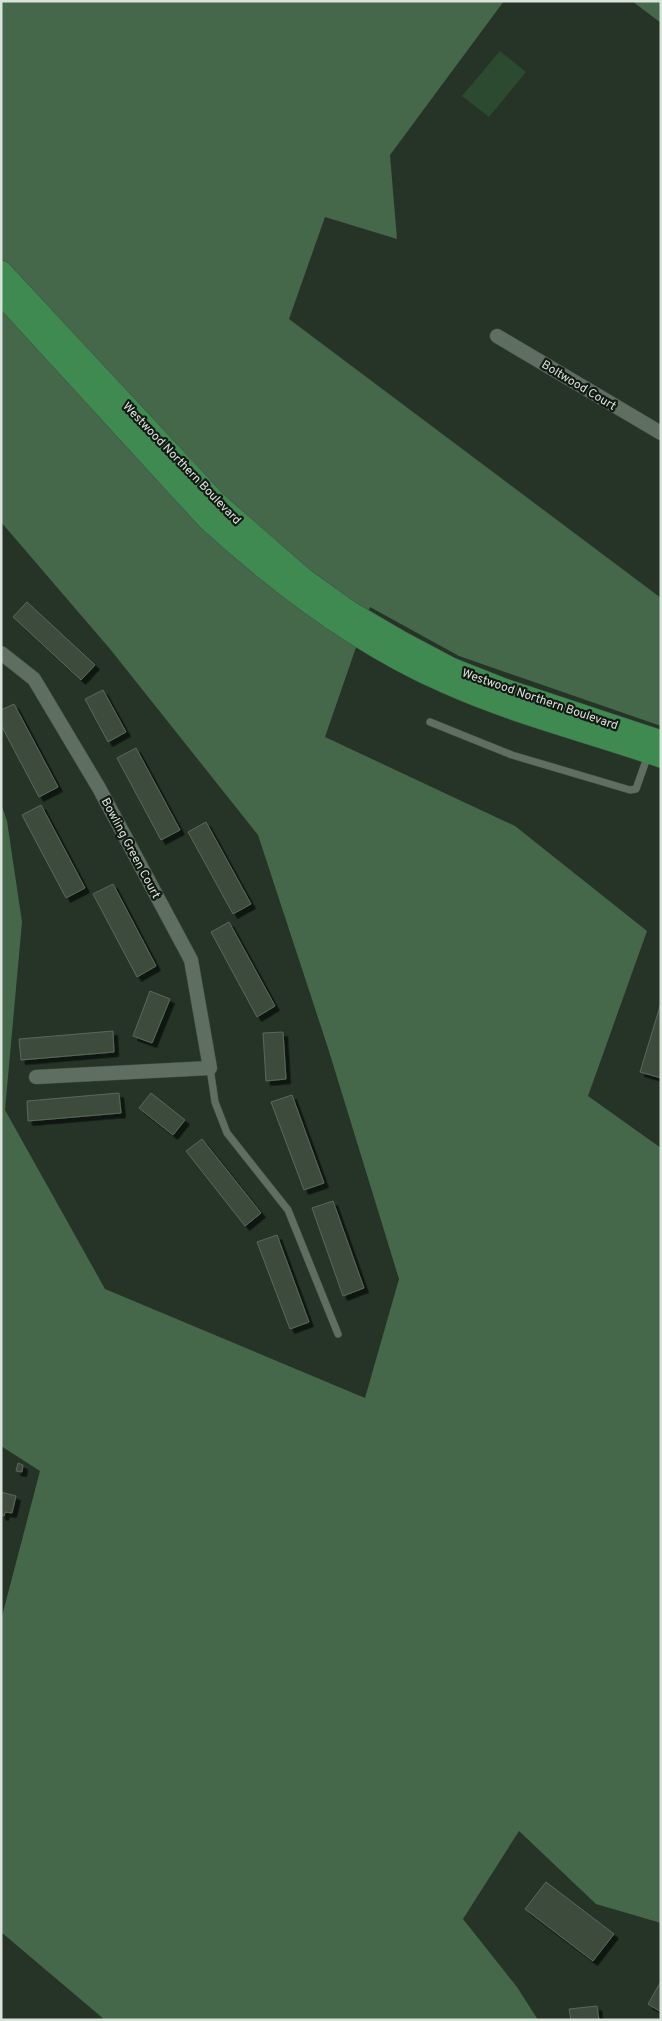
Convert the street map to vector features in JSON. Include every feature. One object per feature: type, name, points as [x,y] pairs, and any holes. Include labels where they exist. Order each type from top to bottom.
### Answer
[{"type":"main road","name":"Westwood Northern Boulevard","points":[[1,271],[217,503],[303,578],[349,610],[402,642],[451,668],[656,747]]},
{"type":"main road","name":"Westwood Northern Boulevard","points":[[1,294],[207,519],[243,552],[322,613],[397,659],[446,683],[509,708],[656,747]]},
{"type":"street","name":"Boltwood Court","points":[[497,336],[661,433]]},
{"type":"street","name":"Bowling Green Court","points":[[1,653],[34,679],[99,788],[191,960],[210,1068]]},
{"type":"street","points":[[36,1077],[210,1068]]},
{"type":"lane","points":[[430,722],[512,755],[630,790],[636,789],[656,747]]},
{"type":"lane","points":[[210,1068],[214,1102],[227,1133],[288,1210],[338,1334]]},
{"type":"green space","points":[[1,1],[504,1],[390,155],[397,239],[325,217],[289,319],[661,598],[661,726],[459,656],[370,607],[325,737],[515,826],[647,931],[588,1096],[661,1148],[661,1923],[596,1904],[519,1831],[463,1919],[517,1987],[538,2020],[105,2020],[1,1932],[1,1620],[40,1471],[1,1446],[1,803],[7,821],[22,922],[5,1110],[105,1289],[365,1398],[399,1279],[328,1048],[258,835],[110,649],[1,522]]},
{"type":"green space","points":[[632,1],[661,1],[661,23]]},
{"type":"green space","points":[[500,51],[526,72],[489,117],[462,96]]},
{"type":"building","points":[[27,602],[95,665],[81,680],[13,617]]},
{"type":"building","points":[[103,690],[126,732],[108,742],[85,699]]},
{"type":"building","points":[[14,704],[58,787],[39,797],[1,725],[1,710]]},
{"type":"building","points":[[136,748],[180,830],[161,840],[117,758]]},
{"type":"building","points":[[41,805],[85,888],[66,898],[22,815]]},
{"type":"building","points":[[206,822],[251,904],[233,914],[188,832]]},
{"type":"building","points":[[113,884],[156,966],[137,977],[93,894]]},
{"type":"building","points":[[229,922],[275,1006],[257,1017],[211,932]]},
{"type":"building","points":[[150,991],[170,999],[152,1043],[133,1036]]},
{"type":"building","points":[[661,1003],[661,1078],[640,1072]]},
{"type":"building","points":[[113,1031],[114,1052],[21,1060],[19,1039]]},
{"type":"building","points":[[283,1032],[286,1079],[266,1081],[263,1033]]},
{"type":"building","points":[[119,1093],[121,1113],[28,1121],[27,1101]]},
{"type":"building","points":[[151,1093],[185,1120],[173,1135],[139,1108]]},
{"type":"building","points":[[292,1095],[324,1183],[304,1190],[271,1102]]},
{"type":"building","points":[[202,1139],[261,1213],[245,1226],[186,1151]]},
{"type":"building","points":[[333,1201],[364,1288],[343,1296],[312,1208]]},
{"type":"building","points":[[277,1235],[309,1322],[290,1329],[257,1242]]},
{"type":"building","points":[[18,1463],[23,1465],[22,1472],[16,1471]]},
{"type":"building","points":[[1,1492],[16,1496],[12,1513],[5,1512],[4,1516],[1,1515]]},
{"type":"building","points":[[546,1882],[614,1934],[593,1961],[525,1909]]},
{"type":"building","points":[[661,1983],[661,2012],[648,2004]]},
{"type":"building","points":[[597,2006],[599,2020],[571,2020],[569,2009]]}]
